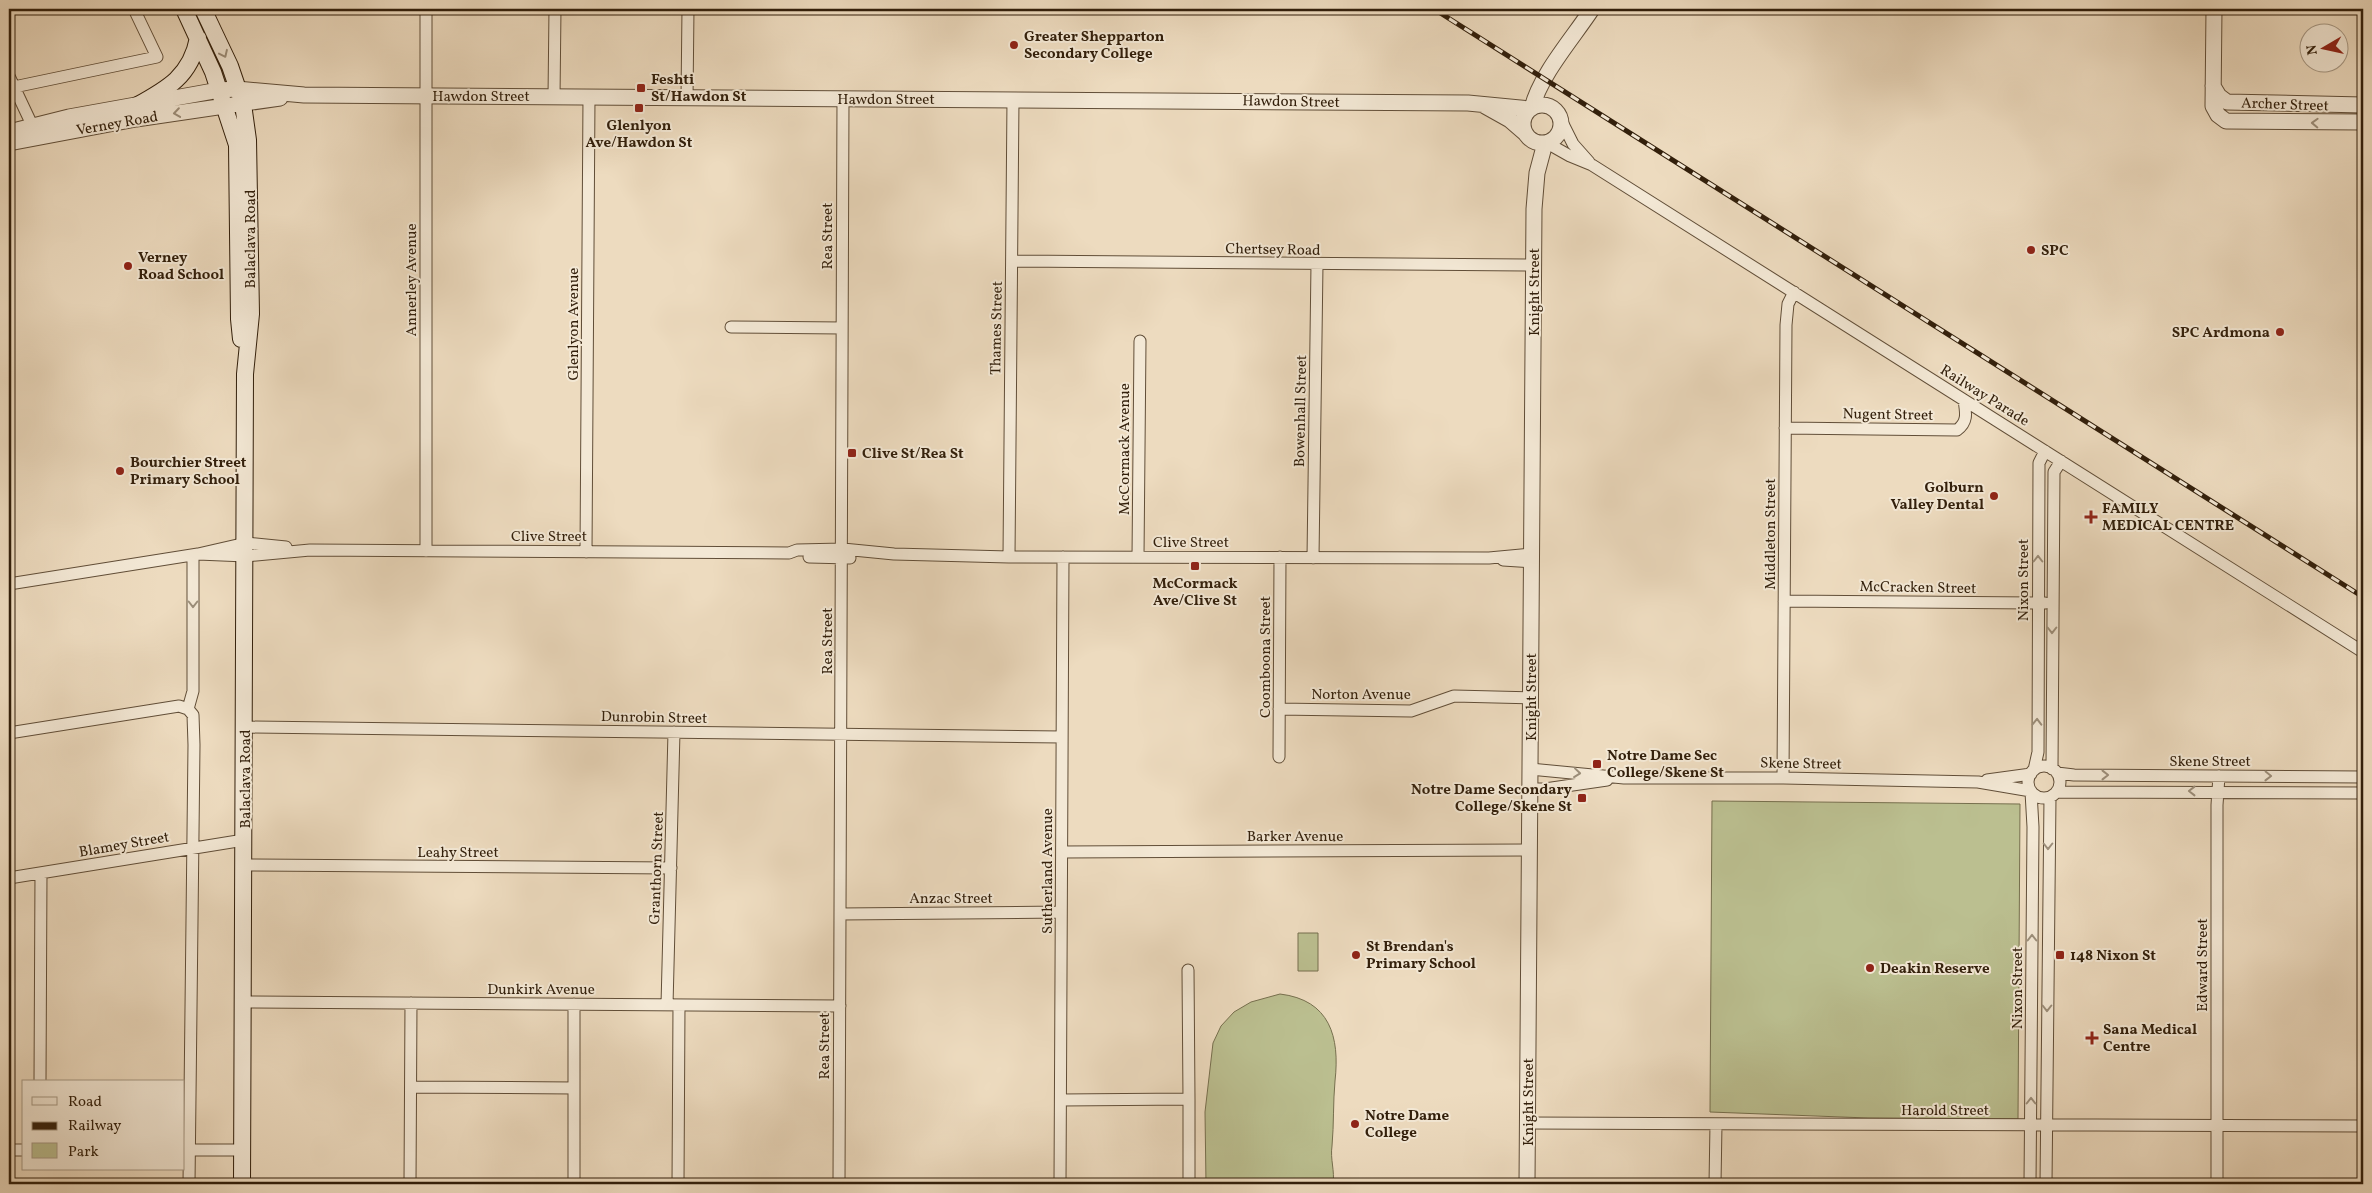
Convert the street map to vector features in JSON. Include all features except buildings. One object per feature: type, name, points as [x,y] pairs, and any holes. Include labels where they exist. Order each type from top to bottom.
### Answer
[{"type":"main road","name":"Balaclava Road","points":[[184,9],[226,107],[237,144],[239,319],[245,374],[246,549],[242,1184]]},
{"type":"main road","name":"Balaclava Road","points":[[203,9],[230,66],[240,96],[249,161],[251,314],[245,374]]},
{"type":"main road","points":[[136,106],[162,90],[184,73],[193,57],[198,38]]},
{"type":"street","points":[[33,127],[11,81],[157,57],[134,9]]},
{"type":"street","name":"Annerley Avenue","points":[[426,9],[426,551]]},
{"type":"street","points":[[554,9],[554,97]]},
{"type":"street","points":[[687,98],[688,9]]},
{"type":"street","points":[[1560,57],[1553,71],[1548,92],[1559,132],[1546,143],[1535,142],[1526,135],[1523,123],[1531,109],[1536,92],[1592,9]]},
{"type":"street","points":[[2213,86],[2214,9]]},
{"type":"street","name":"Archer Street","points":[[2213,86],[2219,96],[2227,102],[2363,105]]},
{"type":"street","name":"Archer Street","points":[[2213,86],[2213,106],[2218,115],[2226,121],[2363,122]]},
{"type":"street","name":"Hawdon Street","points":[[219,90],[240,96],[1468,103],[1531,109]]},
{"type":"street","name":"Verney Road","points":[[9,132],[69,117],[219,90]]},
{"type":"street","name":"Hawdon Street","points":[[226,107],[240,96]]},
{"type":"street","name":"Glenlyon Avenue","points":[[586,552],[589,97]]},
{"type":"street","name":"Rea Street","points":[[839,1184],[843,554],[843,99]]},
{"type":"street","name":"Thames Street","points":[[1009,557],[1013,99]]},
{"type":"street","name":"Hawdon Street","points":[[1468,103],[1497,112],[1526,135]]},
{"type":"street","points":[[1531,109],[1542,105],[1555,112]]},
{"type":"street","name":"Verney Road","points":[[9,143],[136,119],[226,107]]},
{"type":"street","name":"Railway Parade","points":[[1555,112],[1573,144],[1592,165]]},
{"type":"street","name":"Knight Street","points":[[1526,135],[1534,209]]},
{"type":"street","name":"Railway Parade","points":[[1546,143],[1592,165],[2363,652]]},
{"type":"street","name":"Knight Street","points":[[1527,1184],[1534,209],[1537,173],[1546,143]]},
{"type":"street","name":"Chertsey Road","points":[[1012,261],[1534,265]]},
{"type":"street","name":"Bowenhall Street","points":[[1313,558],[1318,264]]},
{"type":"street","name":"Middleton Street","points":[[1783,778],[1787,315],[1788,304],[1794,292]]},
{"type":"street","points":[[731,327],[842,328]]},
{"type":"street","name":"McCormack Avenue","points":[[1138,558],[1140,341]]},
{"type":"street","name":"Nugent Street","points":[[1785,428],[1957,430],[1964,425],[1966,419],[1964,400]]},
{"type":"street","name":"Nixon Street","points":[[2032,772],[2038,752],[2039,463],[2046,451]]},
{"type":"street","name":"Nixon Street","points":[[2054,771],[2052,603],[2054,472],[2061,461]]},
{"type":"street","name":"Clive Street","points":[[9,584],[196,554],[246,549],[788,553],[797,550],[843,554],[1009,557],[1532,558]]},
{"type":"street","points":[[188,709],[193,691],[196,554]]},
{"type":"street","name":"Sutherland Avenue","points":[[1060,1184],[1063,557]]},
{"type":"street","name":"Coomboona Street","points":[[1279,757],[1280,557]]},
{"type":"street","name":"McCracken Street","points":[[1784,601],[2052,603]]},
{"type":"street","name":"Norton Avenue","points":[[1279,709],[1411,711],[1454,696],[1531,698]]},
{"type":"street","points":[[9,733],[179,706],[188,709],[193,715],[193,848],[186,1150],[189,1184]]},
{"type":"street","name":"Dunrobin Street","points":[[245,727],[1062,737]]},
{"type":"street","name":"Granthorn Street","points":[[674,732],[671,868],[678,1184]]},
{"type":"street","points":[[2043,766],[2054,771],[2060,784],[2053,795],[2040,798],[2031,792],[2028,783],[2032,772],[2043,766]]},
{"type":"street","name":"Skene Street","points":[[1530,769],[1624,778],[1783,778],[1978,782],[2031,792]]},
{"type":"street","name":"Skene Street","points":[[2054,771],[2074,775],[2363,777]]},
{"type":"street","name":"Skene Street","points":[[1978,782],[2032,772]]},
{"type":"street","name":"Edward Street","points":[[2217,1184],[2219,776]]},
{"type":"street","name":"Skene Street","points":[[1530,789],[1545,789],[1624,778]]},
{"type":"street","name":"Skene Street","points":[[2053,795],[2218,791],[2363,793]]},
{"type":"street","name":"Nixon Street","points":[[2030,1184],[2033,827],[2031,792]]},
{"type":"street","name":"Nixon Street","points":[[2046,1184],[2053,795]]},
{"type":"street","name":"Blamey Street","points":[[9,878],[244,840]]},
{"type":"street","name":"Barker Avenue","points":[[1062,852],[1530,850]]},
{"type":"street","name":"Leahy Street","points":[[244,865],[671,868]]},
{"type":"street","points":[[40,1080],[42,873]]},
{"type":"street","name":"Anzac Street","points":[[840,914],[1061,912]]},
{"type":"street","points":[[1188,970],[1189,1184]]},
{"type":"street","name":"Dunkirk Avenue","points":[[242,1002],[840,1006]]},
{"type":"street","points":[[410,1184],[411,1003]]},
{"type":"street","points":[[574,1004],[574,1184]]},
{"type":"street","points":[[411,1087],[574,1088]]},
{"type":"street","points":[[1060,1100],[1189,1099]]},
{"type":"street","name":"Harold Street","points":[[1528,1123],[2363,1126]]},
{"type":"street","points":[[1715,1184],[1716,1124]]},
{"type":"street","points":[[9,1150],[22,1150]]},
{"type":"street","points":[[186,1150],[242,1150]]},
{"type":"green space","name":"Deakin Reserve","points":[[1712,801],[2020,804],[2018,1119],[1868,1118],[1710,1112]]},
{"type":"green space","points":[[1298,933],[1318,933],[1318,971],[1298,971]]},
{"type":"green space","points":[[1280,994],[1297,998],[1310,1004],[1321,1013],[1328,1023],[1333,1036],[1336,1050],[1336,1065],[1332,1151],[1333,1184],[1206,1184],[1205,1112],[1213,1043],[1221,1026],[1234,1012],[1251,1002]]},
{"type":"railway","points":[[1434,9],[2363,597]]},
{"type":"place","name":"Greater Shepparton Secondary College","points":[[1014,45]]},
{"type":"place","name":"Feshti St/Hawdon St","points":[[641,88]]},
{"type":"place","name":"Glenlyon Ave/Hawdon St","points":[[639,108]]},
{"type":"place","name":"SPC","points":[[2031,250]]},
{"type":"place","name":"Verney Road School","points":[[128,266]]},
{"type":"place","name":"SPC Ardmona","points":[[2280,332]]},
{"type":"place","name":"Clive St/Rea St","points":[[852,453]]},
{"type":"place","name":"Bourchier Street Primary School","points":[[120,471]]},
{"type":"place","name":"Golburn Valley Dental","points":[[1994,496]]},
{"type":"place","name":"FAMILY MEDICAL CENTRE","points":[[2091,517]]},
{"type":"place","name":"McCormack Ave/Clive St","points":[[1195,566]]},
{"type":"place","name":"Notre Dame Sec College/Skene St","points":[[1597,764]]},
{"type":"place","name":"Notre Dame Secondary College/Skene St","points":[[1582,798]]},
{"type":"place","name":"St Brendan's Primary School","points":[[1356,955]]},
{"type":"place","name":"148 Nixon St","points":[[2060,955]]},
{"type":"place","name":"Deakin Reserve","points":[[1870,968]]},
{"type":"place","name":"Sana Medical Centre","points":[[2092,1038]]},
{"type":"place","name":"Notre Dame College","points":[[1355,1124]]}]
